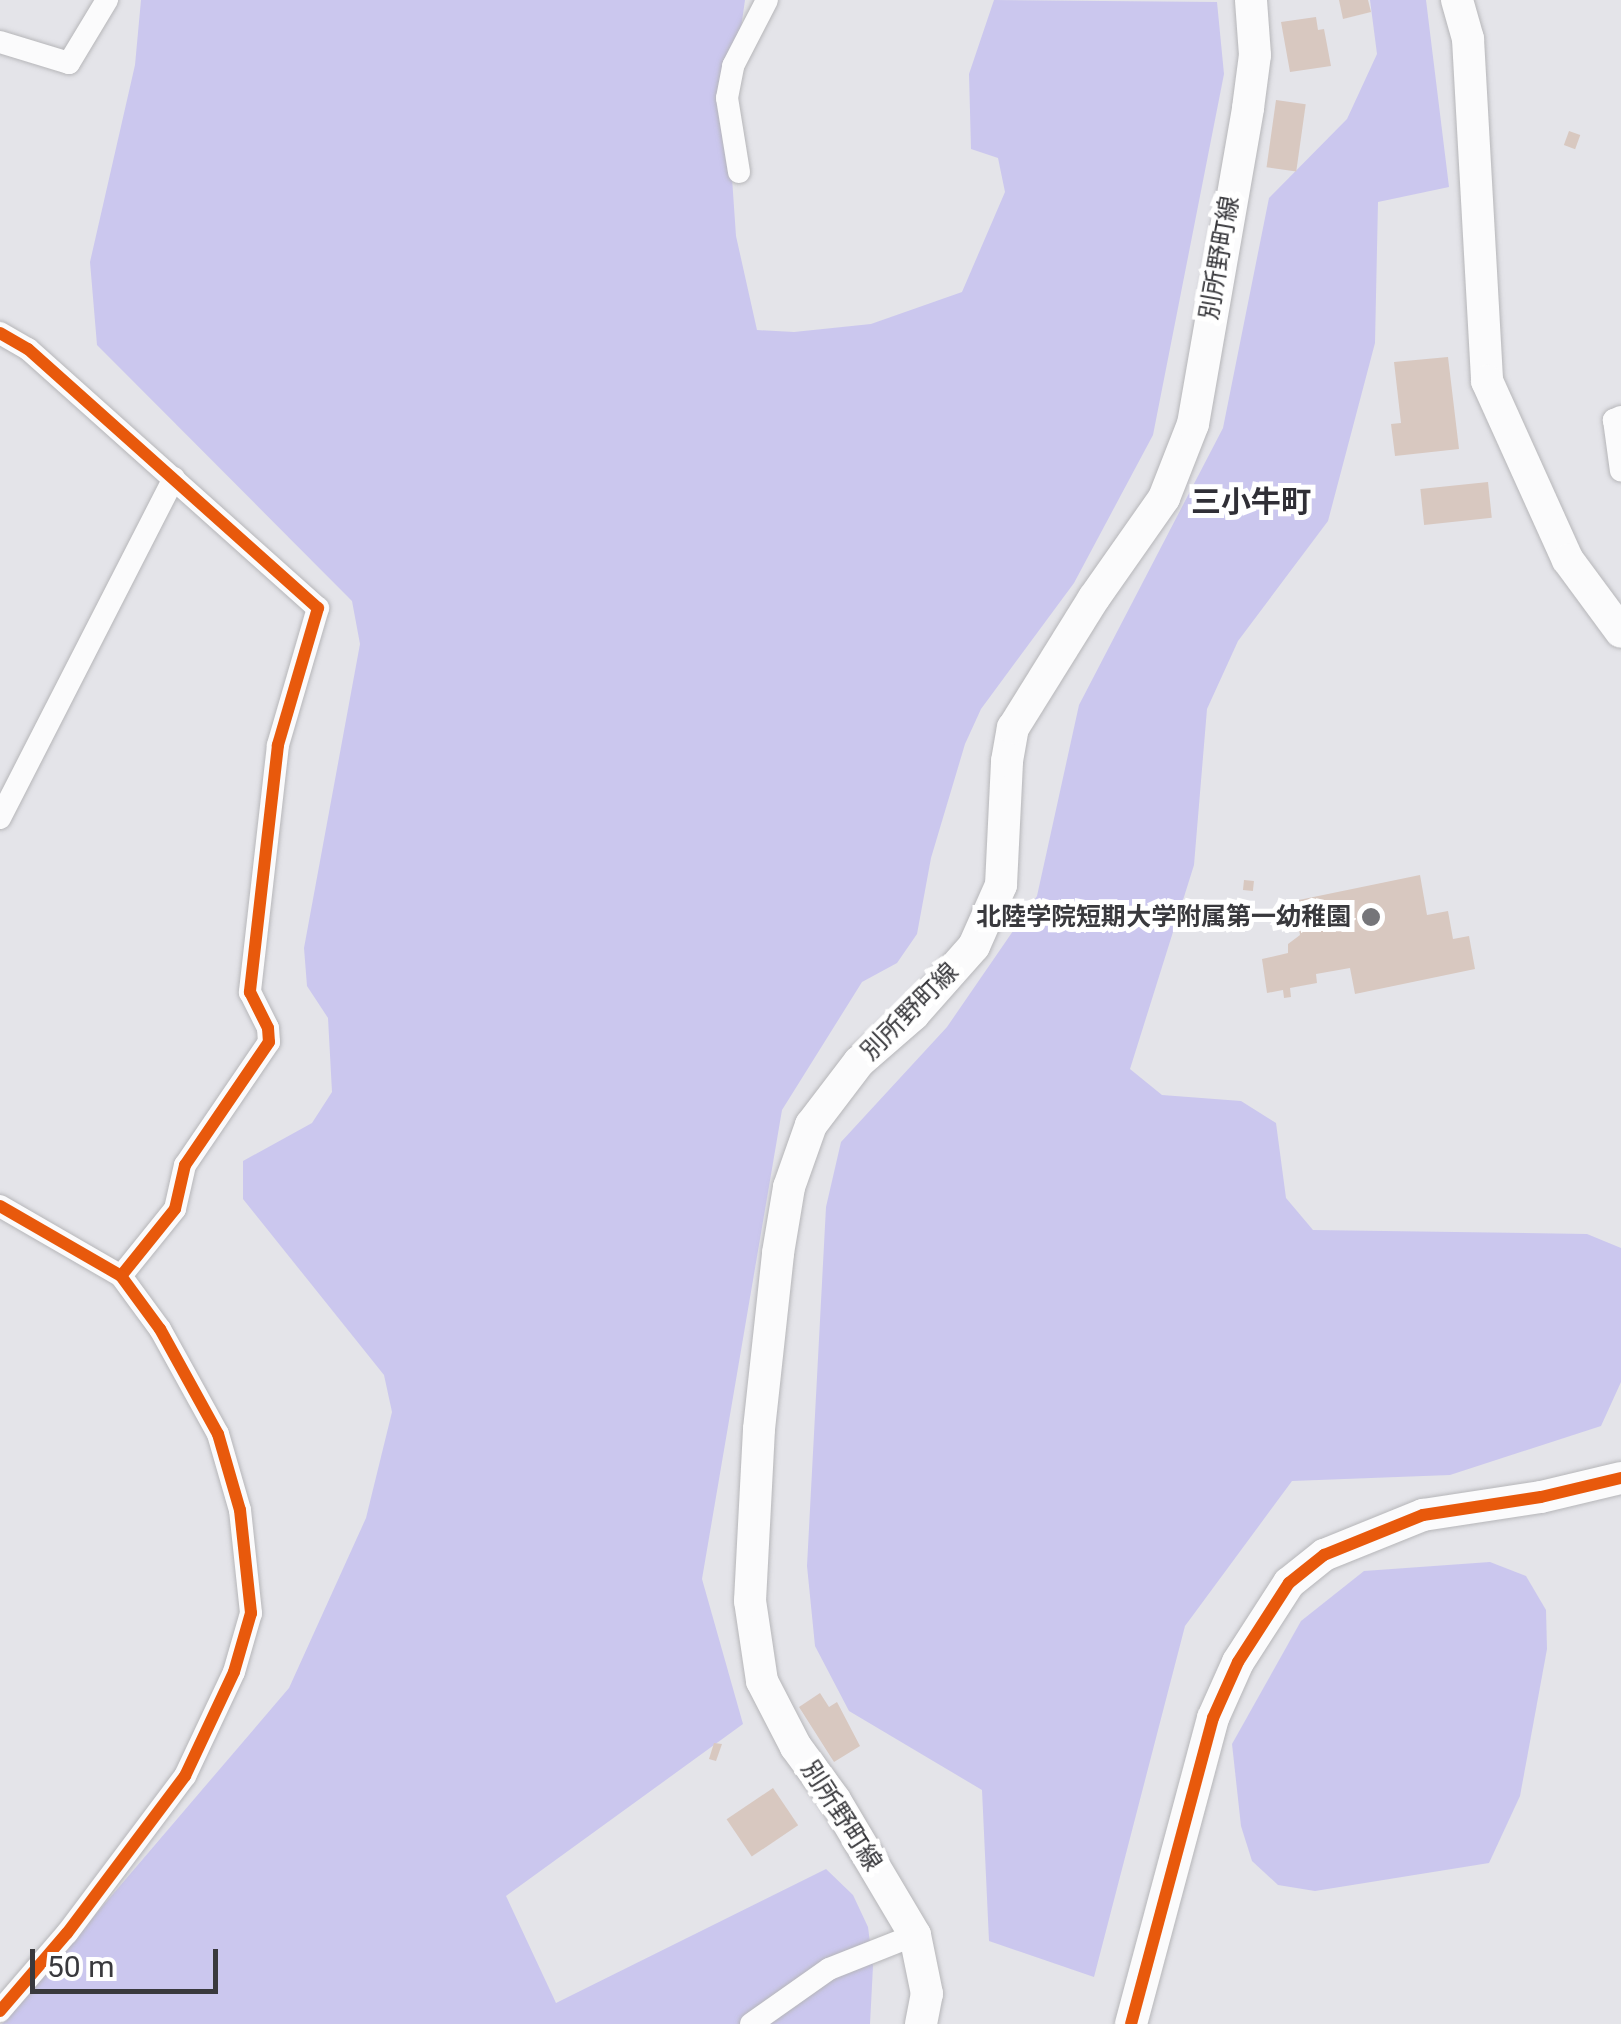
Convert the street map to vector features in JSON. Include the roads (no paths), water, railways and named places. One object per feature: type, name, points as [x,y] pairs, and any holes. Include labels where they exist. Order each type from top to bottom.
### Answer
[{"type":"main road","name":"別所野町線","points":[[921,2024],[927,1994],[916,1935],[835,1800],[796,1747],[762,1680],[750,1600],[759,1429],[786,1204],[811,1125],[859,1062],[913,1016],[974,946],[1002,884],[1006,762],[1013,728],[1094,598],[1164,498],[1193,424],[1248,108],[1254,56],[1251,0]]},
{"type":"main road","points":[[1457,0],[1468,38],[1487,381],[1568,560],[1621,632]]},
{"type":"main road","points":[[1131,2024],[1214,1718],[1238,1662],[1289,1583],[1324,1555],[1423,1515],[1540,1497],[1621,1478]]},
{"type":"street","points":[[0,42],[69,62],[107,0]]},
{"type":"street","points":[[740,172],[727,98],[733,66],[766,0]]},
{"type":"street","points":[[0,334],[28,349],[174,478],[188,496],[318,608],[278,745],[252,973],[250,992],[268,1028],[270,1042],[185,1165],[176,1209],[121,1276]]},
{"type":"street","points":[[1621,417],[1614,420],[1621,472]]},
{"type":"street","points":[[0,818],[174,478]]},
{"type":"street","points":[[0,1206],[121,1276],[160,1329],[218,1434],[240,1510],[251,1613],[234,1672],[185,1776],[67,1934],[0,2012]]},
{"type":"street","points":[[751,2024],[830,1970],[916,1935]]},
{"type":"place","name":"北陸学院短期大学附属第一幼稚園","points":[[1371,917]]},
{"type":"district","name":"三小牛町","points":[[1251,502]]}]
